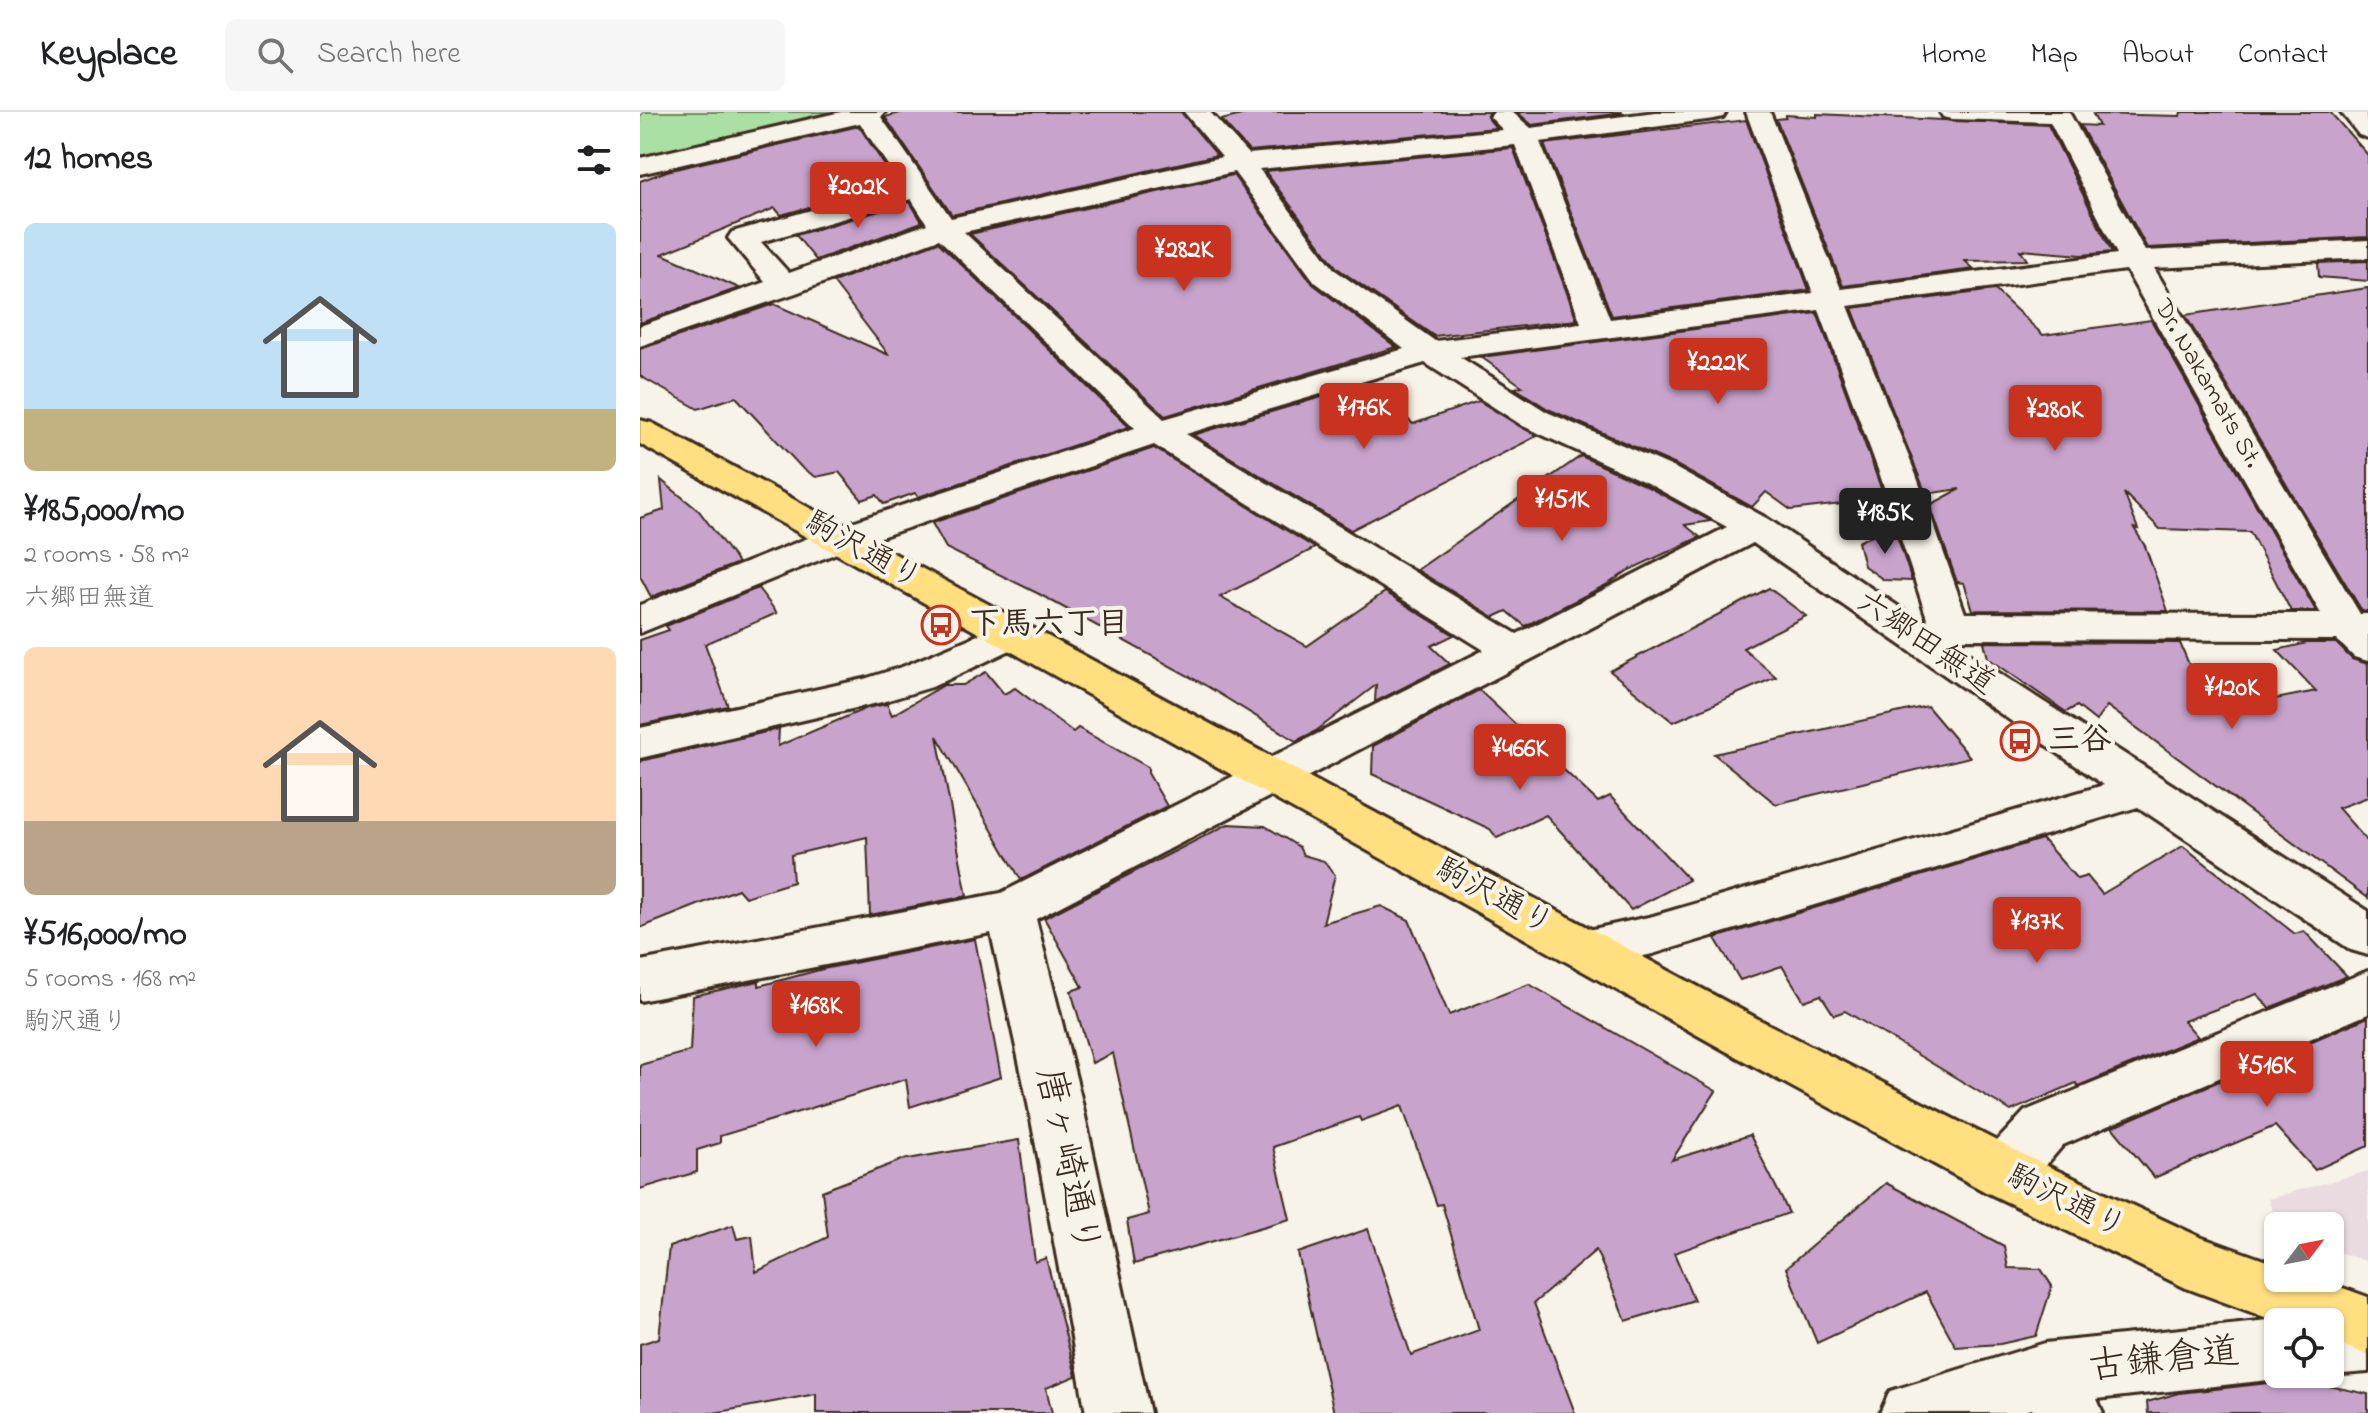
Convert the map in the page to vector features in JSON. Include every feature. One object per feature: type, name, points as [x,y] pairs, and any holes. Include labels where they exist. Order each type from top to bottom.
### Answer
[{"type":"main road","name":"駒沢通り","points":[[640,430],[1742,1035],[2004,1173],[2186,1260],[2368,1326]]},
{"type":"street","points":[[640,166],[868,112],[944,228],[1158,432],[1517,652]]},
{"type":"street","name":"六郷田無道","points":[[1196,112],[1241,163],[1325,276],[1428,352],[1535,419],[1662,476],[1935,633],[2138,786],[2368,936]]},
{"type":"street","points":[[1497,112],[1525,136],[1599,330]]},
{"type":"street","points":[[640,337],[944,228],[1219,165],[1525,136],[1714,112]]},
{"type":"street","points":[[1758,112],[1832,300],[1935,633],[2361,634]]},
{"type":"street","points":[[1952,112],[2057,113]]},
{"type":"street","points":[[2353,112],[2368,130]]},
{"type":"street","name":"Dr. Nakamats St.","points":[[2057,113],[2135,260],[2361,634]]},
{"type":"street","points":[[785,287],[742,238],[916,189]]},
{"type":"street","points":[[640,620],[841,538],[1158,432],[1428,352],[2135,260],[2368,249]]},
{"type":"street","points":[[640,981],[1010,910],[1755,527]]},
{"type":"street","points":[[640,743],[867,692],[917,677],[1011,634]]},
{"type":"street","points":[[1587,948],[1653,935],[1742,909],[2125,795],[2138,786]]},
{"type":"street","name":"唐ヶ崎通り","points":[[1010,910],[1054,1098],[1118,1413]]},
{"type":"street","points":[[2004,1173],[2044,1128],[2368,992]]},
{"type":"street","points":[[2344,1344],[2368,1342]]},
{"type":"street","name":"古鎌倉道","points":[[1912,1413],[2058,1394],[2264,1352]]},
{"type":"shaded area","points":[[2368,1171],[2368,1262],[2344,1254],[2344,1212],[2273,1212],[2268,1199]]},
{"type":"green space","points":[[644,112],[846,112],[640,161],[640,116]]},
{"type":"building","points":[[904,112],[1181,112],[1217,155],[952,215],[885,117]]},
{"type":"building","points":[[1254,112],[1490,112],[1487,117],[1496,128],[1249,151],[1221,120]]},
{"type":"building","points":[[1517,112],[1621,112],[1622,113],[1532,125]]},
{"type":"building","points":[[2181,112],[2330,112],[2368,155],[2368,237],[2147,248],[2080,125],[2099,126],[2093,114],[2180,116]]},
{"type":"building","points":[[1817,114],[2048,125],[2112,252],[2082,255],[2020,250],[2027,260],[1965,261],[1974,269],[1843,286],[1776,119],[1786,118],[1786,115],[1817,117]]},
{"type":"building","points":[[1746,120],[1809,290],[1612,316],[1544,144]]},
{"type":"building","points":[[859,126],[896,183],[781,215],[775,208],[662,254],[739,288],[640,323],[640,181],[667,171]]},
{"type":"building","points":[[1513,148],[1577,320],[1434,336],[1337,268],[1265,171]]},
{"type":"building","points":[[1233,175],[1313,284],[1396,347],[1165,416],[970,234]]},
{"type":"building","points":[[910,202],[922,222],[816,260],[796,235]]},
{"type":"building","points":[[938,242],[1129,427],[918,497],[915,493],[884,504],[877,495],[862,500],[839,472],[816,477],[802,468],[736,397],[698,409],[640,376],[640,349],[774,304],[889,355],[833,282]]},
{"type":"building","points":[[2368,261],[2368,281],[2319,277],[2318,263]]},
{"type":"building","points":[[2368,288],[2368,611],[2362,611],[2185,315]]},
{"type":"building","points":[[1995,290],[2043,335],[2151,320],[2316,611],[2291,611],[2250,532],[2160,529],[2124,493],[2138,529],[2134,528],[2145,546],[2168,611],[1973,610],[1964,583],[1957,582],[1930,505],[1960,489],[1926,494],[1852,308]]},
{"type":"building","points":[[1817,313],[1885,499],[1791,510],[1766,492],[1752,507],[1676,465],[1548,409],[1515,388],[1522,386],[1481,357]]},
{"type":"building","points":[[1369,383],[1413,424],[1479,401],[1537,436],[1351,530],[1193,435]]},
{"type":"building","points":[[1154,448],[1315,548],[1220,597],[1307,646],[1385,592],[1454,635],[1431,646],[1450,664],[1375,702],[1376,685],[1316,731],[1296,741],[1205,685],[1039,594],[946,548],[932,523]]},
{"type":"building","points":[[1581,456],[1711,521],[1685,525],[1700,537],[1629,570],[1525,626],[1507,611],[1494,617],[1417,570]]},
{"type":"building","points":[[661,480],[699,511],[738,563],[651,597],[640,576],[640,518],[664,510]]},
{"type":"building","points":[[1893,524],[1912,581],[1884,580],[1864,566],[1858,542]]},
{"type":"building","points":[[758,588],[777,613],[705,644],[728,706],[640,725],[640,640],[669,630],[666,626]]},
{"type":"building","points":[[1769,588],[1806,616],[1743,648],[1776,677],[1673,722],[1610,671]]},
{"type":"building","points":[[1984,642],[2180,643],[2190,667],[2230,708],[2316,691],[2277,650],[2307,643],[2336,643],[2352,659],[2368,664],[2368,797],[2338,808],[2368,842],[2368,898],[2107,706],[2096,721],[2077,706],[2066,712],[1988,658]]},
{"type":"building","points":[[986,672],[1004,694],[1015,688],[1073,732],[1078,728],[1148,767],[1148,773],[1167,806],[1021,880],[937,736],[967,896],[870,915],[867,837],[791,855],[793,882],[745,897],[738,889],[640,928],[640,761],[779,729],[778,746],[867,708],[887,704],[892,715],[944,685],[963,685]]},
{"type":"building","points":[[1479,690],[1598,802],[1610,796],[1689,880],[1631,910],[1546,815],[1497,838],[1490,829],[1372,774],[1373,746]]},
{"type":"building","points":[[1927,706],[1970,757],[1776,804],[1714,754]]},
{"type":"building","points":[[1228,824],[1265,826],[1299,847],[1303,855],[1324,861],[1335,875],[1323,923],[1381,906],[1409,920],[1449,1015],[1529,984],[1716,1091],[1672,1160],[1750,1135],[1789,1213],[1674,1253],[1694,1300],[1626,1321],[1596,1250],[1534,1303],[1575,1413],[1334,1413],[1298,1253],[1368,1229],[1411,1355],[1479,1330],[1442,1204],[1437,1205],[1402,1106],[1361,1121],[1359,1117],[1273,1147],[1290,1219],[1134,1264],[1127,1220],[1149,1214],[1113,1053],[1092,1063],[1071,991],[1083,987],[1044,918]]},
{"type":"building","points":[[2042,839],[2077,879],[2087,876],[2102,894],[2183,846],[2295,934],[2304,931],[2347,976],[2269,1008],[2257,994],[2184,1021],[2198,1037],[2011,1111],[1845,1011],[1834,1015],[1821,995],[1804,1001],[1782,966],[1740,980],[1715,938]]},
{"type":"building","points":[[975,939],[1001,1077],[910,1107],[906,1079],[720,1136],[720,1143],[697,1150],[697,1172],[640,1189],[640,1065],[690,1051],[693,996],[759,981],[759,986],[823,969]]},
{"type":"building","points":[[2368,1017],[2368,1146],[2315,1170],[2275,1126],[2154,1178],[2112,1127],[2231,1076],[2238,1083],[2310,1052],[2303,1045]]},
{"type":"building","points":[[1019,1140],[1035,1262],[1046,1258],[1076,1376],[1046,1388],[1052,1413],[816,1413],[816,1394],[714,1413],[640,1413],[640,1344],[659,1338],[669,1247],[733,1225],[737,1239],[752,1236],[756,1272],[828,1237],[822,1191],[902,1160]]},
{"type":"building","points":[[1886,1183],[2004,1246],[2008,1268],[2041,1269],[2052,1286],[2036,1336],[2000,1344],[1956,1347],[1926,1292],[1817,1343],[1786,1268]]},
{"type":"building","points":[[2264,1384],[2264,1388],[2339,1388],[2368,1394],[2368,1413],[2148,1413],[2147,1402],[2179,1393]]},
{"type":"place","name":"下馬六丁目","points":[[941,625]]},
{"type":"place","name":"三谷","points":[[2020,741]]}]
